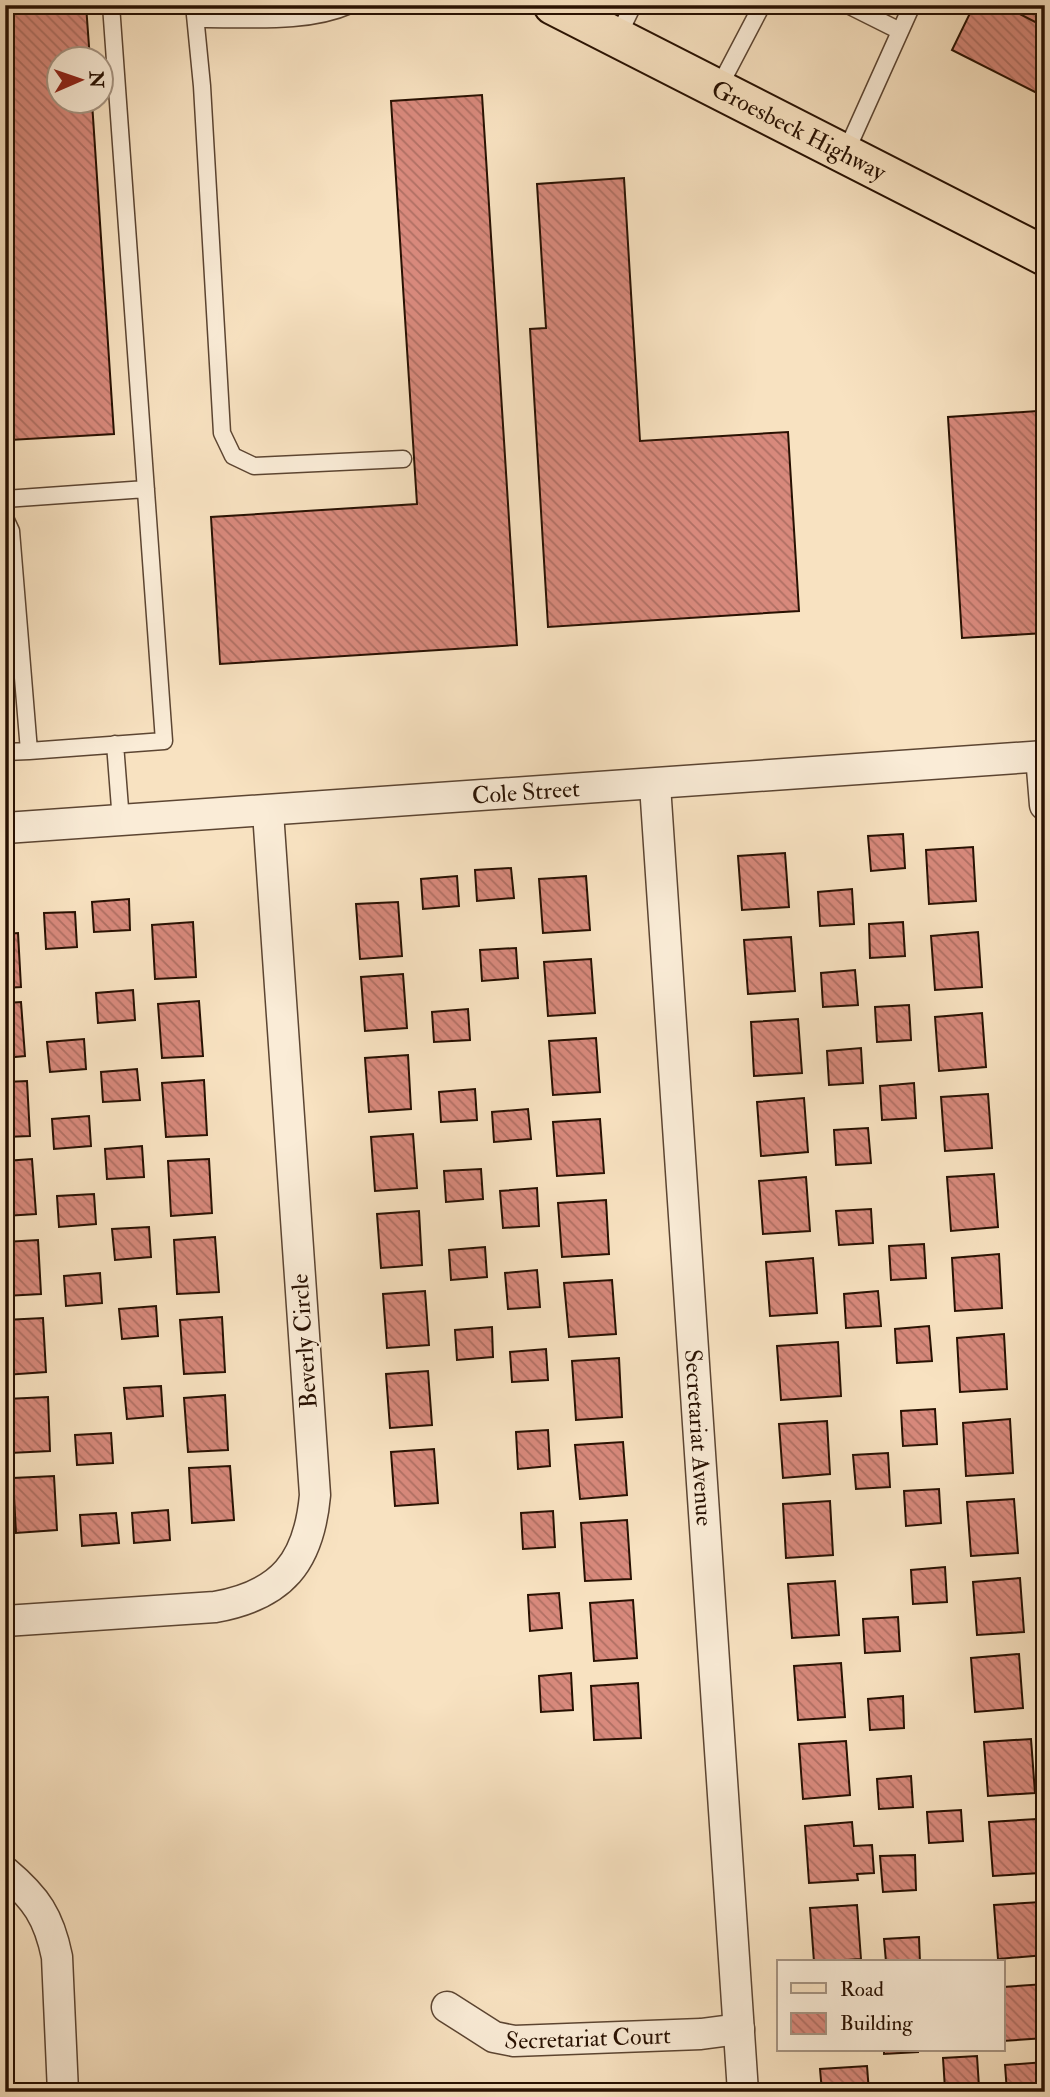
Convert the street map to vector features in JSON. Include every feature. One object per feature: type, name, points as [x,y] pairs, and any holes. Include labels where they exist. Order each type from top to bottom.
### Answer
[{"type":"main road","name":"Groesbeck Highway","points":[[553,5],[625,22],[718,89],[1044,254]]},
{"type":"street","name":"Cole Street","points":[[5,828],[268,812],[1043,756]]},
{"type":"street","points":[[1043,756],[1045,805]]},
{"type":"street","name":"Secretariat Avenue","points":[[655,785],[743,2092]]},
{"type":"street","name":"Beverly Circle","points":[[5,1620],[215,1607],[239,1602],[265,1590],[290,1570],[306,1545],[315,1495],[268,812]]},
{"type":"street","points":[[5,1872],[36,1902],[47,1920],[53,1938],[57,1957],[63,2092]]},
{"type":"street","name":"Secretariat Court","points":[[447,2007],[494,2036],[514,2041],[701,2034],[739,2029]]},
{"type":"lane","points":[[5,752],[164,741],[111,5]]},
{"type":"lane","points":[[349,5],[329,14],[307,17],[195,12],[222,433],[233,456],[254,466],[403,459]]},
{"type":"lane","points":[[718,89],[762,5]]},
{"type":"lane","points":[[848,5],[900,31]]},
{"type":"lane","points":[[845,154],[912,5]]},
{"type":"lane","points":[[5,499],[146,489]]},
{"type":"lane","points":[[5,518],[11,531],[29,751]]},
{"type":"lane","points":[[115,744],[121,821]]},
{"type":"building","points":[[5,5],[86,5],[89,46],[46,46],[46,116],[93,116],[114,434],[10,440],[5,367]]},
{"type":"building","points":[[974,5],[1045,5],[1045,97],[952,50]]},
{"type":"building","points":[[1002,5],[1045,5],[1045,27]]},
{"type":"building","points":[[482,95],[517,645],[220,664],[211,517],[417,504],[391,101]]},
{"type":"building","points":[[624,178],[640,441],[788,432],[799,611],[548,627],[530,329],[546,328],[537,184]]},
{"type":"building","points":[[1037,411],[1042,488],[1045,488],[1045,633],[962,638],[948,417]]},
{"type":"building","points":[[903,834],[905,868],[871,871],[868,836]]},
{"type":"building","points":[[973,847],[976,901],[929,904],[926,850]]},
{"type":"building","points":[[785,853],[789,907],[742,910],[738,856]]},
{"type":"building","points":[[511,868],[514,898],[477,901],[475,870]]},
{"type":"building","points":[[457,876],[459,906],[423,909],[421,879]]},
{"type":"building","points":[[586,876],[590,930],[543,933],[539,879]]},
{"type":"building","points":[[852,889],[854,924],[820,926],[818,892]]},
{"type":"building","points":[[129,899],[130,930],[94,932],[92,902]]},
{"type":"building","points":[[398,902],[402,956],[360,959],[356,904]]},
{"type":"building","points":[[75,912],[77,947],[46,949],[44,913]]},
{"type":"building","points":[[193,922],[196,977],[155,979],[152,925]]},
{"type":"building","points":[[903,922],[905,956],[870,958],[869,924]]},
{"type":"building","points":[[978,932],[982,987],[935,990],[931,936]]},
{"type":"building","points":[[18,933],[21,987],[5,988],[5,934]]},
{"type":"building","points":[[791,937],[795,991],[748,994],[744,940]]},
{"type":"building","points":[[516,948],[518,978],[482,981],[480,950]]},
{"type":"building","points":[[591,959],[595,1013],[548,1016],[544,962]]},
{"type":"building","points":[[855,970],[858,1005],[823,1007],[821,973]]},
{"type":"building","points":[[403,974],[407,1028],[365,1031],[361,977]]},
{"type":"building","points":[[133,990],[135,1020],[98,1023],[96,993]]},
{"type":"building","points":[[199,1001],[203,1056],[162,1058],[158,1004]]},
{"type":"building","points":[[21,1002],[25,1056],[5,1058],[5,1003]]},
{"type":"building","points":[[909,1005],[911,1040],[877,1042],[875,1007]]},
{"type":"building","points":[[468,1009],[470,1040],[434,1042],[432,1012]]},
{"type":"building","points":[[982,1013],[986,1067],[939,1071],[935,1017]]},
{"type":"building","points":[[798,1019],[802,1073],[754,1076],[751,1022]]},
{"type":"building","points":[[596,1038],[600,1092],[553,1095],[549,1041]]},
{"type":"building","points":[[84,1039],[86,1069],[50,1072],[47,1042]]},
{"type":"building","points":[[861,1048],[863,1083],[829,1085],[827,1051]]},
{"type":"building","points":[[408,1055],[411,1109],[369,1112],[365,1058]]},
{"type":"building","points":[[137,1069],[140,1100],[103,1102],[101,1072]]},
{"type":"building","points":[[204,1080],[207,1135],[166,1137],[162,1083]]},
{"type":"building","points":[[27,1081],[30,1136],[5,1137],[5,1082]]},
{"type":"building","points":[[914,1083],[916,1118],[882,1120],[880,1086]]},
{"type":"building","points":[[475,1089],[477,1120],[441,1122],[439,1092]]},
{"type":"building","points":[[988,1094],[992,1148],[945,1151],[941,1097]]},
{"type":"building","points":[[804,1098],[808,1152],[761,1156],[757,1102]]},
{"type":"building","points":[[528,1109],[531,1139],[494,1142],[492,1112]]},
{"type":"building","points":[[89,1116],[91,1146],[54,1149],[52,1119]]},
{"type":"building","points":[[600,1119],[604,1173],[557,1176],[553,1122]]},
{"type":"building","points":[[868,1128],[871,1163],[836,1165],[834,1130]]},
{"type":"building","points":[[413,1134],[417,1188],[375,1191],[371,1137]]},
{"type":"building","points":[[142,1146],[144,1177],[107,1179],[105,1149]]},
{"type":"building","points":[[32,1159],[36,1214],[5,1216],[5,1161]]},
{"type":"building","points":[[209,1159],[212,1213],[171,1216],[168,1161]]},
{"type":"building","points":[[481,1169],[483,1199],[446,1202],[444,1171]]},
{"type":"building","points":[[994,1174],[998,1227],[951,1231],[947,1177]]},
{"type":"building","points":[[806,1177],[810,1231],[763,1234],[759,1181]]},
{"type":"building","points":[[537,1188],[539,1226],[503,1228],[500,1191]]},
{"type":"building","points":[[94,1194],[96,1224],[59,1227],[57,1196]]},
{"type":"building","points":[[606,1200],[609,1254],[562,1257],[558,1203]]},
{"type":"building","points":[[871,1209],[873,1243],[839,1245],[836,1211]]},
{"type":"building","points":[[419,1211],[422,1265],[381,1268],[377,1214]]},
{"type":"building","points":[[149,1227],[151,1257],[115,1260],[112,1229]]},
{"type":"building","points":[[215,1237],[219,1292],[177,1294],[174,1240]]},
{"type":"building","points":[[38,1240],[41,1294],[5,1296],[5,1242]]},
{"type":"building","points":[[924,1244],[926,1278],[891,1280],[889,1246]]},
{"type":"building","points":[[485,1247],[487,1277],[451,1280],[449,1250]]},
{"type":"building","points":[[999,1254],[1002,1308],[955,1311],[952,1258]]},
{"type":"building","points":[[813,1258],[817,1313],[770,1316],[766,1262]]},
{"type":"building","points":[[537,1270],[540,1307],[508,1309],[505,1273]]},
{"type":"building","points":[[100,1273],[102,1303],[66,1306],[64,1276]]},
{"type":"building","points":[[612,1280],[616,1334],[569,1337],[564,1283]]},
{"type":"building","points":[[425,1291],[429,1345],[387,1348],[383,1294]]},
{"type":"building","points":[[878,1291],[881,1326],[846,1328],[844,1294]]},
{"type":"building","points":[[156,1306],[158,1336],[122,1339],[119,1309]]},
{"type":"building","points":[[222,1317],[225,1372],[184,1374],[180,1320]]},
{"type":"building","points":[[43,1318],[46,1372],[5,1375],[5,1320]]},
{"type":"building","points":[[929,1326],[932,1361],[897,1363],[895,1329]]},
{"type":"building","points":[[492,1327],[493,1357],[457,1360],[455,1330]]},
{"type":"building","points":[[1004,1334],[1007,1389],[960,1392],[957,1338]]},
{"type":"building","points":[[838,1342],[841,1396],[781,1400],[777,1346]]},
{"type":"building","points":[[546,1349],[548,1380],[512,1382],[510,1352]]},
{"type":"building","points":[[619,1358],[622,1417],[576,1420],[572,1361]]},
{"type":"building","points":[[428,1371],[432,1425],[390,1428],[386,1374]]},
{"type":"building","points":[[161,1386],[163,1416],[127,1419],[124,1388]]},
{"type":"building","points":[[225,1395],[228,1450],[188,1452],[184,1398]]},
{"type":"building","points":[[48,1397],[50,1451],[10,1453],[6,1399]]},
{"type":"building","points":[[935,1409],[937,1444],[903,1446],[901,1411]]},
{"type":"building","points":[[1010,1419],[1013,1473],[966,1476],[963,1423]]},
{"type":"building","points":[[827,1421],[830,1474],[783,1478],[779,1424]]},
{"type":"building","points":[[548,1430],[550,1466],[518,1469],[516,1432]]},
{"type":"building","points":[[111,1433],[113,1463],[77,1465],[75,1435]]},
{"type":"building","points":[[623,1442],[627,1495],[580,1499],[575,1445]]},
{"type":"building","points":[[434,1449],[438,1503],[395,1506],[391,1452]]},
{"type":"building","points":[[888,1453],[890,1487],[856,1489],[853,1455]]},
{"type":"building","points":[[230,1466],[234,1520],[192,1523],[189,1468]]},
{"type":"building","points":[[54,1476],[57,1530],[16,1533],[13,1478]]},
{"type":"building","points":[[939,1489],[941,1523],[906,1526],[904,1491]]},
{"type":"building","points":[[1014,1499],[1018,1553],[971,1556],[967,1502]]},
{"type":"building","points":[[830,1501],[833,1555],[786,1558],[783,1504]]},
{"type":"building","points":[[168,1510],[170,1540],[134,1543],[132,1513]]},
{"type":"building","points":[[553,1511],[555,1547],[523,1549],[521,1513]]},
{"type":"building","points":[[116,1513],[119,1543],[82,1546],[80,1515]]},
{"type":"building","points":[[627,1520],[631,1579],[585,1581],[581,1523]]},
{"type":"building","points":[[945,1567],[947,1602],[913,1604],[911,1570]]},
{"type":"building","points":[[1020,1578],[1024,1632],[977,1635],[973,1582]]},
{"type":"building","points":[[835,1581],[839,1635],[792,1638],[788,1584]]},
{"type":"building","points":[[559,1593],[562,1628],[530,1631],[528,1595]]},
{"type":"building","points":[[633,1600],[637,1658],[594,1661],[590,1603]]},
{"type":"building","points":[[898,1617],[900,1651],[865,1653],[863,1619]]},
{"type":"building","points":[[1019,1654],[1023,1708],[975,1712],[971,1658]]},
{"type":"building","points":[[841,1663],[845,1717],[798,1720],[794,1666]]},
{"type":"building","points":[[571,1673],[573,1710],[541,1712],[539,1676]]},
{"type":"building","points":[[638,1683],[641,1738],[594,1740],[591,1686]]},
{"type":"building","points":[[903,1696],[904,1728],[870,1730],[868,1699]]},
{"type":"building","points":[[1031,1739],[1035,1793],[988,1796],[984,1742]]},
{"type":"building","points":[[846,1741],[850,1795],[803,1799],[799,1744]]},
{"type":"building","points":[[911,1776],[913,1807],[879,1809],[877,1779]]},
{"type":"building","points":[[961,1810],[963,1841],[929,1843],[927,1812]]},
{"type":"building","points":[[1036,1819],[1040,1873],[993,1876],[989,1822]]},
{"type":"building","points":[[852,1822],[854,1846],[872,1845],[874,1873],[857,1874],[858,1880],[809,1883],[805,1826]]},
{"type":"building","points":[[915,1855],[916,1890],[883,1892],[880,1856]]},
{"type":"building","points":[[1041,1902],[1045,1955],[998,1959],[994,1905]]},
{"type":"building","points":[[857,1905],[861,1959],[814,1960],[810,1908]]},
{"type":"building","points":[[919,1937],[920,1960],[886,1960],[884,1939]]},
{"type":"building","points":[[1045,1984],[1045,2038],[1004,2041],[1004,1987]]},
{"type":"building","points":[[884,2052],[918,2052],[884,2054]]},
{"type":"building","points":[[977,2056],[979,2087],[945,2089],[943,2058]]},
{"type":"building","points":[[1045,2062],[1045,2092],[1007,2092],[1005,2065]]},
{"type":"building","points":[[867,2066],[869,2092],[822,2092],[820,2069]]}]
